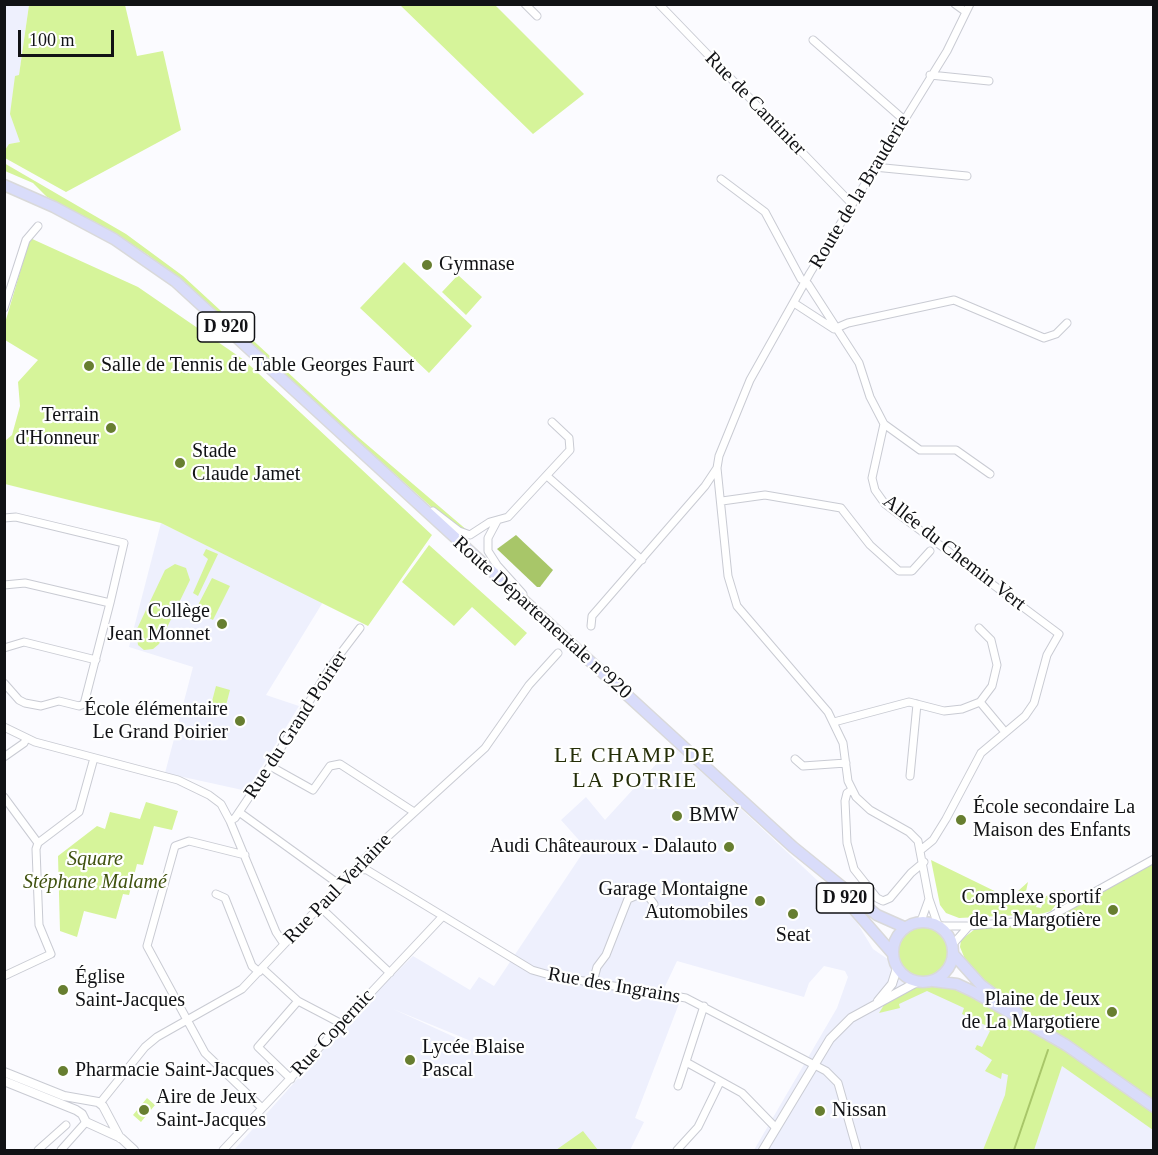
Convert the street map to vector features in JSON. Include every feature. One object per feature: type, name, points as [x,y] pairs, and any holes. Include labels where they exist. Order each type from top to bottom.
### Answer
[{"type":"main road","name":"D 920","points":[[4,177],[128,247],[176,282],[381,470]]},
{"type":"main road","name":"D 920","points":[[4,185],[54,207]]},
{"type":"main road","name":"Route Départementale n°920","points":[[381,470],[793,847]]},
{"type":"main road","name":"D 920","points":[[793,847],[877,915],[904,927]]},
{"type":"main road","name":"D 920","points":[[793,847],[845,897],[893,954]]},
{"type":"main road","points":[[1046,1033],[957,984],[917,982],[906,977],[897,968],[893,954],[895,939],[904,927],[921,921],[939,925],[953,950],[981,985],[1154,1107]]},
{"type":"main road","points":[[933,981],[947,971],[953,950]]},
{"type":"street","points":[[525,4],[537,16]]},
{"type":"street","name":"Rue de Cantinier","points":[[658,4],[852,204]]},
{"type":"street","points":[[955,4],[968,8]]},
{"type":"street","name":"Route de la Brauderie","points":[[591,626],[592,616],[705,486],[717,468],[750,380],[805,282],[930,75],[947,51],[968,8]]},
{"type":"street","points":[[813,40],[903,119]]},
{"type":"street","points":[[930,75],[989,81]]},
{"type":"street","points":[[874,167],[967,176]]},
{"type":"street","points":[[721,179],[765,213],[805,282],[859,363],[874,406],[884,424],[920,450],[956,450],[990,474]]},
{"type":"street","points":[[4,308],[26,240],[38,226]]},
{"type":"street","points":[[794,303],[810,312],[831,329],[954,300],[1044,338],[1056,334],[1067,323]]},
{"type":"street","points":[[810,312],[819,307],[819,301]]},
{"type":"street","points":[[381,470],[463,534],[475,534],[490,522],[511,514],[572,446],[569,438],[552,422]]},
{"type":"street","name":"Allée du Chemin Vert","points":[[884,424],[872,478],[875,490],[885,504],[1059,634],[1049,650],[1039,688],[1028,712],[1005,732]]},
{"type":"street","points":[[717,468],[728,576],[737,606],[834,722],[843,743],[852,790],[870,810],[909,832],[922,849],[929,899],[939,925],[969,926],[1046,919],[1154,859]]},
{"type":"street","points":[[547,476],[642,560]]},
{"type":"street","points":[[705,486],[721,490]]},
{"type":"street","points":[[722,501],[765,495],[841,508],[870,545],[899,571],[912,571],[930,551]]},
{"type":"street","points":[[4,518],[16,517],[124,543],[86,702],[81,705],[59,701],[41,706],[25,703],[19,700],[4,683]]},
{"type":"street","points":[[497,521],[488,538],[491,558],[554,630]]},
{"type":"street","points":[[4,585],[25,583],[110,603]]},
{"type":"street","name":"Rue du Grand Poirier","points":[[230,821],[239,812],[270,766],[331,666],[360,628]]},
{"type":"street","points":[[834,722],[902,704],[917,704],[944,711],[955,711],[980,702],[992,686],[997,665],[991,640],[979,628]]},
{"type":"street","points":[[4,648],[24,642],[96,660]]},
{"type":"street","name":"Rue Paul Verlaine","points":[[95,1103],[145,1047],[186,1020],[237,993],[261,970],[340,885],[414,812],[485,748],[530,685],[558,653]]},
{"type":"street","points":[[922,849],[933,840],[981,753],[1005,732],[980,702]]},
{"type":"street","points":[[910,776],[917,704]]},
{"type":"street","points":[[4,727],[26,739],[194,785],[221,804],[245,855],[276,932],[284,944]]},
{"type":"street","points":[[4,757],[24,743],[26,739]]},
{"type":"street","points":[[38,843],[79,812],[94,758]]},
{"type":"street","points":[[795,759],[804,766],[846,763]]},
{"type":"street","points":[[270,766],[313,790],[330,766],[340,764],[414,812]]},
{"type":"street","points":[[852,790],[847,793],[845,801],[847,843],[854,869],[877,898],[883,901],[893,896],[911,873],[924,862]]},
{"type":"street","points":[[4,797],[38,843],[39,925],[51,954],[4,976]]},
{"type":"street","points":[[239,812],[340,885]]},
{"type":"street","points":[[245,855],[189,841],[179,843],[172,849],[147,946],[205,1053],[262,1108]]},
{"type":"street","name":"Rue des Ingrains","points":[[356,870],[368,870],[532,970],[666,993],[704,1006],[826,1071],[838,1083],[857,1150]]},
{"type":"street","points":[[593,982],[597,967],[606,955],[628,899],[642,893],[648,896],[654,904]]},
{"type":"street","points":[[216,894],[225,898],[252,966],[261,970],[298,1001],[342,1024]]},
{"type":"street","points":[[921,921],[929,899]]},
{"type":"street","points":[[320,907],[390,973]]},
{"type":"street","name":"Rue Copernic","points":[[223,1150],[443,916]]},
{"type":"street","points":[[953,950],[969,926]]},
{"type":"street","points":[[877,1001],[891,984],[897,968]]},
{"type":"street","points":[[763,1150],[812,1065],[830,1039],[851,1018],[877,1001],[917,982]]},
{"type":"street","points":[[291,1079],[258,1047],[298,1001]]},
{"type":"street","points":[[678,1086],[704,1006]]},
{"type":"street","points":[[686,1062],[748,1097],[777,1128]]},
{"type":"street","points":[[4,1072],[64,1096],[95,1103],[105,1113],[121,1138]]},
{"type":"street","points":[[4,1081],[88,1120],[121,1138],[134,1150]]},
{"type":"street","points":[[677,1150],[698,1127],[720,1082]]},
{"type":"street","points":[[88,1120],[84,1107],[95,1103]]},
{"type":"street","points":[[88,1120],[102,1121],[105,1113]]},
{"type":"street","points":[[62,1150],[88,1120]]},
{"type":"street","points":[[38,1150],[66,1125]]},
{"type":"shaded area","points":[[4,5],[29,5],[19,76],[20,142],[9,144],[5,150]]},
{"type":"shaded area","name":"Collège Jean Monnet","points":[[161,523],[323,602],[266,695],[299,706],[247,791],[165,773],[193,667],[129,647]]},
{"type":"shaded area","points":[[516,535],[553,570],[540,587],[537,587],[497,549]]},
{"type":"shaded area","points":[[676,748],[850,911],[873,949],[931,989],[968,1001],[1154,1125],[1153,1150],[754,1150],[837,1008],[848,977],[845,971],[824,966],[809,983],[804,997],[677,961],[661,995],[680,1001],[635,1118],[644,1122],[630,1150],[234,1150],[369,999],[413,956],[470,990],[479,977],[494,986],[586,848],[561,820],[586,797],[605,820],[669,750]],"holes":[[[393,1009],[471,1041],[494,1055]]]},
{"type":"green space","points":[[29,5],[125,5],[137,56],[163,51],[181,130],[66,192],[5,158],[5,150],[9,144],[20,142],[10,114],[15,76],[19,75]]},
{"type":"green space","points":[[400,5],[495,5],[584,94],[533,134]]},
{"type":"green space","points":[[4,163],[126,234],[183,276],[358,437],[468,531],[458,528],[438,513],[184,284],[148,255],[108,229],[47,197],[33,183],[5,171]]},
{"type":"green space","name":"Stade Claude Jamet","points":[[30,238],[138,287],[244,360],[432,535],[368,626],[161,523],[5,484],[5,441],[12,435],[20,406],[18,382],[38,360],[5,340],[5,323]]},
{"type":"green space","points":[[404,262],[472,326],[429,373],[360,308]]},
{"type":"green space","points":[[458,275],[482,297],[466,315],[442,292]]},
{"type":"green space","points":[[429,545],[527,633],[515,646],[472,607],[454,626],[402,582]]},
{"type":"green space","points":[[206,549],[218,554],[198,596],[193,593],[208,559],[203,555]]},
{"type":"green space","points":[[175,564],[186,568],[190,580],[159,644],[153,649],[144,650],[138,645],[136,631],[165,570]]},
{"type":"green space","points":[[212,578],[230,586],[213,620],[195,611]]},
{"type":"green space","points":[[216,686],[230,690],[224,713],[210,709]]},
{"type":"green space","name":"Square Stéphane Malamé","points":[[146,802],[178,811],[172,830],[154,826],[143,865],[137,864],[129,895],[123,894],[116,919],[84,911],[77,937],[60,931],[58,856],[97,826],[105,829],[110,812],[140,819]]},
{"type":"green space","points":[[931,860],[1015,901],[1018,891],[1028,882],[1025,896],[1038,902],[1036,907],[1041,908],[1046,896],[1065,890],[1065,893],[1051,911],[1041,914],[959,918],[946,913],[940,905]]},
{"type":"green space","points":[[1153,864],[1153,1100],[985,983],[967,964],[960,947],[961,940],[975,929],[1045,923]]},
{"type":"green space","points":[[917,922],[929,922],[945,930],[951,940],[953,952],[951,964],[945,974],[929,982],[917,982],[901,974],[893,958],[893,946],[901,930]]},
{"type":"green space","points":[[954,986],[1085,1063],[1153,1111],[1153,1130],[1062,1066],[1034,1150],[983,1150],[1005,1095],[1008,1075],[1002,1073],[1001,1079],[985,1071],[992,1060],[975,1049],[977,1045],[982,1047],[990,1031],[986,1029],[987,1026],[962,1014],[964,1008],[927,991],[899,1004],[900,1008],[879,1013],[884,1005],[913,987]]},
{"type":"green space","name":"Aire de Jeux Saint-Jacques","points":[[147,1098],[155,1105],[141,1122],[133,1115]]},
{"type":"green space","points":[[583,1131],[598,1150],[556,1150]]},
{"type":"waterway","points":[[1014,1150],[1048,1050]]},
{"type":"place","name":"Gymnase","points":[[427,265]]},
{"type":"place","name":"Salle de Tennis de Table Georges Faurt","points":[[89,366]]},
{"type":"place","name":"Terrain d'Honneur","points":[[111,428]]},
{"type":"place","name":"Stade Claude Jamet","points":[[180,463]]},
{"type":"place","name":"Collège Jean Monnet","points":[[222,624]]},
{"type":"place","name":"École élémentaire Le Grand Poirier","points":[[240,721]]},
{"type":"place","name":"BMW","points":[[677,816]]},
{"type":"place","name":"École secondaire La Maison des Enfants","points":[[961,820]]},
{"type":"place","name":"Audi Châteauroux - Dalauto","points":[[729,847]]},
{"type":"place","name":"Garage Montaigne Automobiles","points":[[760,901]]},
{"type":"place","name":"Complexe sportif de la Margotière","points":[[1113,910]]},
{"type":"place","name":"Seat","points":[[793,914]]},
{"type":"place","name":"Église Saint-Jacques","points":[[63,990]]},
{"type":"place","name":"Plaine de Jeux de La Margotiere","points":[[1112,1012]]},
{"type":"place","name":"Lycée Blaise Pascal","points":[[410,1060]]},
{"type":"place","name":"Pharmacie Saint-Jacques","points":[[63,1071]]},
{"type":"place","name":"Aire de Jeux Saint-Jacques","points":[[144,1110]]},
{"type":"place","name":"Nissan","points":[[820,1111]]},
{"type":"district","name":"LE CHAMP DE LA POTRIE","points":[[635,768]]}]
